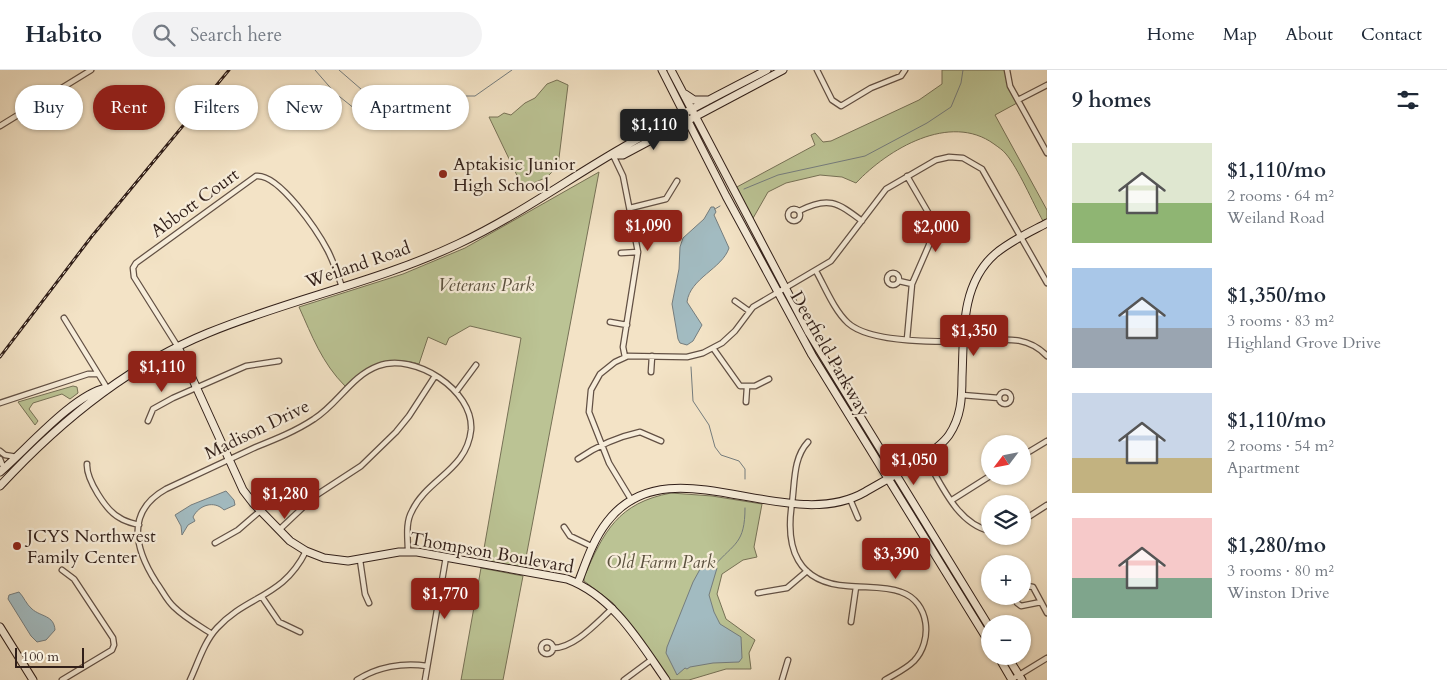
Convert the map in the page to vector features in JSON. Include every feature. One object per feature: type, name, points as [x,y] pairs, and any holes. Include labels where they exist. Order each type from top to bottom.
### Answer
[{"type":"main road","name":"Deerfield Parkway","points":[[662,70],[690,116],[829,369],[981,629]]},
{"type":"main road","name":"Deerfield Parkway","points":[[670,70],[681,90],[690,116],[778,293],[848,417],[891,476],[982,615]]},
{"type":"main road","name":"Weiland Road","points":[[690,116],[712,99],[767,70]]},
{"type":"main road","name":"Weiland Road","points":[[107,388],[178,347],[243,320],[402,268],[459,243],[613,155],[620,149],[783,70]]},
{"type":"main road","points":[[681,90],[694,100],[712,99]]},
{"type":"main road","points":[[578,583],[593,547],[608,521],[620,508],[648,493],[682,487],[792,504],[820,505],[850,499],[891,476],[948,437],[959,416],[968,302],[978,275],[995,254],[1021,236],[1047,223]]},
{"type":"main road","name":"Thompson Boulevard","points":[[178,347],[247,496],[290,541],[306,551],[333,560],[360,560],[408,552],[578,583],[600,596],[613,608],[666,680]]},
{"type":"main road","points":[[1,470],[83,398],[96,390],[107,388]]},
{"type":"main road","points":[[0,486],[41,444],[97,399],[107,388]]},
{"type":"main road","points":[[0,627],[33,680]]},
{"type":"main road","points":[[1003,665],[1012,680]]},
{"type":"main road","points":[[1013,665],[1021,678]]},
{"type":"street","points":[[0,126],[91,70]]},
{"type":"street","points":[[818,70],[832,100],[841,106],[871,88],[901,76],[904,70]]},
{"type":"street","points":[[1007,70],[1010,86],[1046,149]]},
{"type":"street","points":[[1018,100],[1047,85]]},
{"type":"street","points":[[613,155],[623,176],[638,252],[623,347],[625,357]]},
{"type":"street","points":[[632,501],[609,463],[589,412],[590,390],[600,374],[625,357],[638,355],[687,357],[713,348],[730,338],[749,311],[758,303],[831,261],[886,189],[942,158],[955,157],[969,160],[987,175],[1047,283]]},
{"type":"street","name":"Abbott Court","points":[[178,347],[134,277],[133,268],[140,260],[256,176],[268,179],[303,214],[328,252],[342,287]]},
{"type":"street","points":[[907,339],[912,284],[929,245],[932,230],[929,214],[908,176]]},
{"type":"street","points":[[630,208],[666,199],[677,182]]},
{"type":"street","points":[[798,211],[812,204],[833,202],[845,208],[862,221]]},
{"type":"street","points":[[621,253],[638,252]]},
{"type":"street","points":[[816,270],[841,314],[849,324],[870,335],[907,339],[964,341],[1008,338],[1031,344],[1047,356]]},
{"type":"street","points":[[899,281],[912,284]]},
{"type":"street","points":[[734,302],[749,311]]},
{"type":"street","points":[[64,318],[107,388]]},
{"type":"street","points":[[610,322],[627,325]]},
{"type":"street","points":[[713,348],[740,386],[746,388],[755,386],[769,379]]},
{"type":"street","points":[[651,372],[652,356]]},
{"type":"street","points":[[148,420],[153,409],[196,387],[246,366],[279,360]]},
{"type":"street","name":"Madison Drive","points":[[212,634],[171,604],[141,557],[137,537],[144,511],[160,492],[315,419],[355,381],[379,365],[391,363],[410,364],[435,376],[456,392],[470,414],[469,440],[460,461],[420,499],[411,512],[407,531],[408,552]]},
{"type":"street","points":[[456,392],[476,366]]},
{"type":"street","points":[[0,403],[88,374],[97,374]]},
{"type":"street","points":[[279,530],[314,496],[361,466],[389,439],[409,416],[435,376]]},
{"type":"street","points":[[746,388],[746,402]]},
{"type":"street","points":[[962,395],[999,398]]},
{"type":"street","points":[[578,459],[622,436],[640,432],[661,441]]},
{"type":"street","points":[[1031,451],[1047,441]]},
{"type":"street","points":[[808,442],[799,452],[788,529],[791,544],[797,558],[807,571],[828,583],[905,593],[918,605],[925,619],[926,632],[921,652],[913,663],[885,680]]},
{"type":"street","points":[[0,451],[5,455],[17,457]]},
{"type":"street","points":[[924,455],[967,520],[981,529]]},
{"type":"street","points":[[0,459],[1,470]]},
{"type":"street","points":[[87,464],[86,474],[109,510],[119,518],[139,525]]},
{"type":"street","points":[[952,500],[981,482]]},
{"type":"street","points":[[850,499],[858,518]]},
{"type":"street","points":[[1031,516],[1047,506]]},
{"type":"street","points":[[214,543],[238,530],[260,511]]},
{"type":"street","points":[[564,527],[570,536],[593,547]]},
{"type":"street","points":[[190,680],[212,634],[230,616],[262,597],[291,576],[306,551]]},
{"type":"street","points":[[424,680],[446,558]]},
{"type":"street","points":[[360,560],[365,594],[369,603]]},
{"type":"street","points":[[62,570],[74,579],[113,638],[114,645],[112,650],[62,680]]},
{"type":"street","points":[[758,593],[787,588],[807,571]]},
{"type":"street","points":[[852,622],[856,587]]},
{"type":"street","points":[[1031,587],[1034,587],[1047,613]]},
{"type":"street","points":[[262,597],[279,622],[300,632]]},
{"type":"street","points":[[1031,604],[1041,602]]},
{"type":"street","points":[[553,648],[561,647],[579,637],[613,608]]},
{"type":"street","points":[[1012,680],[1021,678],[1047,658]]},
{"type":"street","points":[[624,680],[651,660]]},
{"type":"street","points":[[782,680],[788,660]]},
{"type":"street","points":[[356,680],[372,672],[402,664],[427,666]]},
{"type":"green space","points":[[942,70],[1005,70],[1010,91],[1017,103],[995,115],[1047,210],[1047,219],[1043,221],[1011,160],[1003,151],[977,135],[958,132],[939,133],[902,147],[869,170],[856,183],[842,177],[820,175],[786,183],[768,192],[752,220],[735,188],[815,145],[811,135],[815,133],[823,142],[831,141],[919,100],[942,84]]},
{"type":"green space","points":[[557,80],[568,85],[558,166],[547,177],[523,188],[489,117],[498,117],[504,113],[511,115],[525,103],[535,98],[547,84]]},
{"type":"green space","name":"Veterans Park","points":[[599,172],[524,568],[482,560],[521,338],[470,326],[449,338],[446,345],[428,337],[419,364],[398,361],[379,364],[362,373],[345,386],[324,359],[299,307],[403,274],[465,248]]},
{"type":"green space","points":[[73,386],[77,387],[78,393],[70,399],[62,394],[33,403],[29,409],[38,421],[35,425],[18,402]]},
{"type":"green space","name":"Old Farm Park","points":[[671,493],[712,496],[762,504],[754,547],[757,557],[743,560],[722,574],[717,594],[726,619],[755,640],[749,653],[751,669],[726,669],[689,680],[669,680],[613,603],[584,581],[584,577],[599,546],[615,522],[625,512],[638,504]]},
{"type":"green space","points":[[481,568],[523,576],[503,680],[461,680]]},
{"type":"water","points":[[711,207],[714,207],[716,212],[714,215],[729,248],[720,262],[694,286],[689,294],[687,302],[702,325],[693,341],[687,345],[680,343],[678,339],[672,304],[679,269],[680,247],[683,238],[704,219]]},
{"type":"water","points":[[226,491],[234,500],[235,505],[224,510],[216,505],[207,505],[199,509],[193,517],[195,521],[188,525],[182,535],[181,526],[175,515],[191,505]]},
{"type":"water","points":[[704,562],[712,563],[717,568],[709,595],[720,624],[741,637],[742,658],[739,662],[713,663],[685,668],[677,675],[666,653],[667,647],[693,582]]},
{"type":"water","points":[[19,592],[32,609],[50,619],[54,625],[55,630],[46,640],[37,642],[31,636],[8,599],[9,595]]},
{"type":"waterway","points":[[315,70],[335,93],[355,109],[369,113],[444,96],[475,96],[512,70]]},
{"type":"waterway","points":[[339,70],[356,85]]},
{"type":"waterway","points":[[744,189],[778,175],[865,156],[927,123],[951,107],[961,83],[963,70]]},
{"type":"waterway","points":[[715,209],[720,206]]},
{"type":"waterway","points":[[691,367],[693,401],[709,425],[715,447],[721,455],[739,461],[745,469],[745,479]]},
{"type":"waterway","points":[[715,565],[741,536],[745,508]]},
{"type":"railway","points":[[0,357],[92,236],[229,70]]},
{"type":"place","name":"Aptakisic Junior High School","points":[[443,174]]},
{"type":"place","name":"JCYS Northwest Family Center","points":[[17,546]]}]
